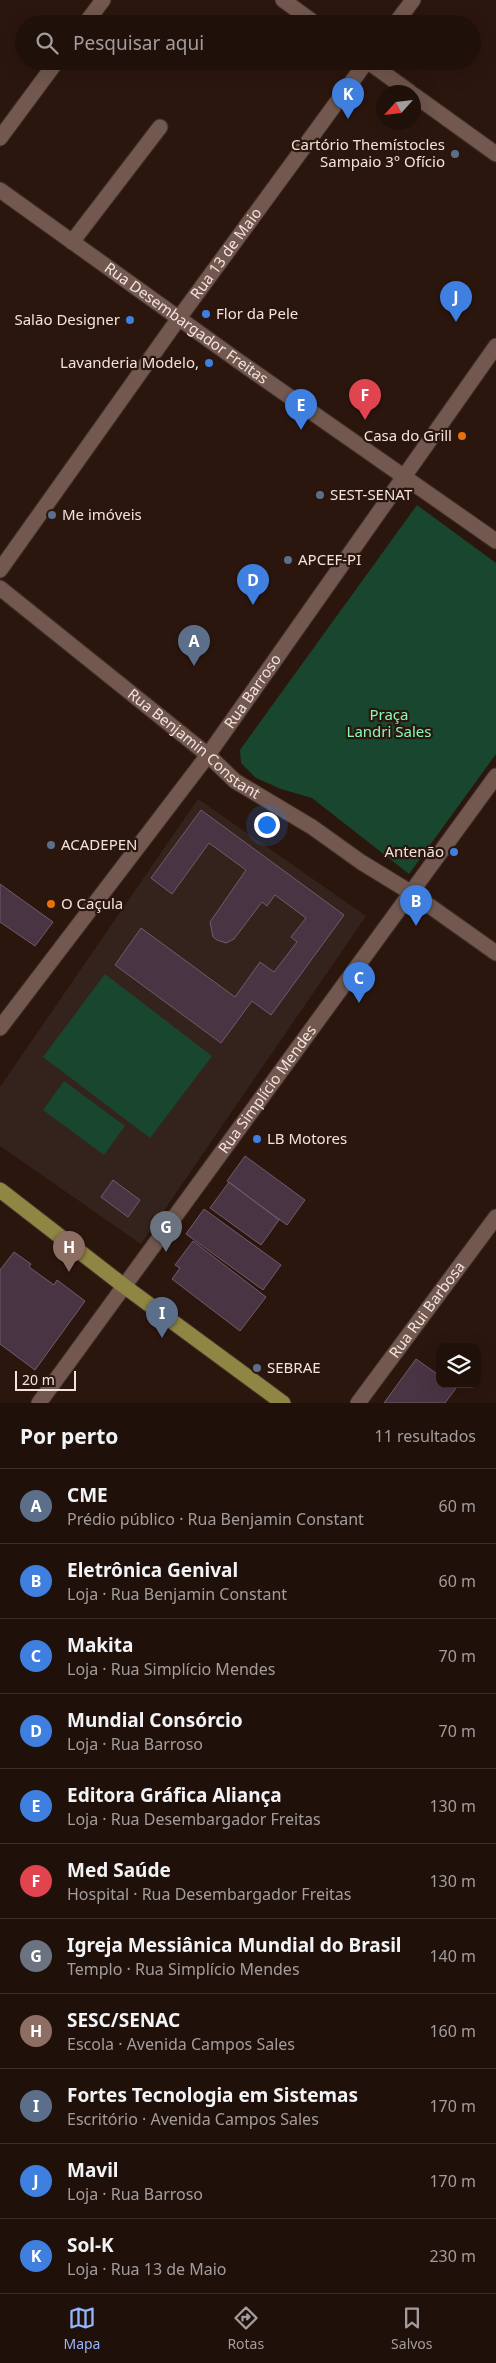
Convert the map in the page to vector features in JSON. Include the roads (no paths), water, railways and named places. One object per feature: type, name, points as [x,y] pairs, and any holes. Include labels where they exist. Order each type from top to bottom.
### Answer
[{"type":"main road","points":[[0,1190],[124,1286],[283,1403]]},
{"type":"street","points":[[92,15],[103,0]]},
{"type":"street","points":[[283,0],[304,15]]},
{"type":"street","points":[[402,15],[413,0]]},
{"type":"street","points":[[0,138],[50,70]]},
{"type":"street","name":"Rua 13 de Maio","points":[[0,570],[179,318],[360,70]]},
{"type":"street","points":[[379,70],[400,85]]},
{"type":"street","points":[[421,100],[496,154]]},
{"type":"street","points":[[72,242],[160,127]]},
{"type":"street","name":"Rua Desembargador Freitas","points":[[0,190],[496,541]]},
{"type":"street","name":"Rua Barroso","points":[[0,1028],[208,755],[496,346]]},
{"type":"street","name":"Rua Benjamin Constant","points":[[0,588],[208,755],[235,781],[312,827],[361,862],[410,892],[496,953]]},
{"type":"street","name":"Rua Simplício Mendes","points":[[39,1403],[496,776]]},
{"type":"street","name":"Rua Rui Barbosa","points":[[358,1403],[496,1217]]},
{"type":"place","name":"Sol-K","points":[[348,119]]},
{"type":"place","name":"Cartório Themístocles Sampaio 3° Ofício","points":[[455,154]]},
{"type":"place","name":"Flor da Pele","points":[[206,314]]},
{"type":"place","name":"Salão Designer","points":[[130,320]]},
{"type":"place","name":"Mavil","points":[[456,322]]},
{"type":"place","name":"Lavanderia Modelo,","points":[[209,363]]},
{"type":"place","name":"Med Saúde","points":[[365,420]]},
{"type":"place","name":"Editora Gráfica Aliança","points":[[301,430]]},
{"type":"place","name":"Casa do Grill","points":[[462,436]]},
{"type":"place","name":"SEST-SENAT","points":[[320,495]]},
{"type":"place","name":"Me imóveis","points":[[52,515]]},
{"type":"place","name":"APCEF-PI","points":[[288,560]]},
{"type":"place","name":"Mundial Consórcio","points":[[253,605]]},
{"type":"place","name":"CME","points":[[194,666]]},
{"type":"place","name":"ACADEPEN","points":[[51,845]]},
{"type":"place","name":"Antenão","points":[[454,852]]},
{"type":"place","name":"O Caçula","points":[[51,904]]},
{"type":"place","name":"Eletrônica Genival","points":[[416,926]]},
{"type":"place","name":"Makita","points":[[359,1003]]},
{"type":"place","name":"LB Motores","points":[[257,1139]]},
{"type":"place","name":"Igreja Messiânica Mundial do Brasil","points":[[166,1252]]},
{"type":"place","name":"SESC/SENAC","points":[[69,1272]]},
{"type":"place","name":"Fortes Tecnologia em Sistemas","points":[[162,1338]]},
{"type":"place","name":"SEBRAE","points":[[257,1368]]},
{"type":"park label","name":"Praça Landri Sales","points":[[389,724]]}]
